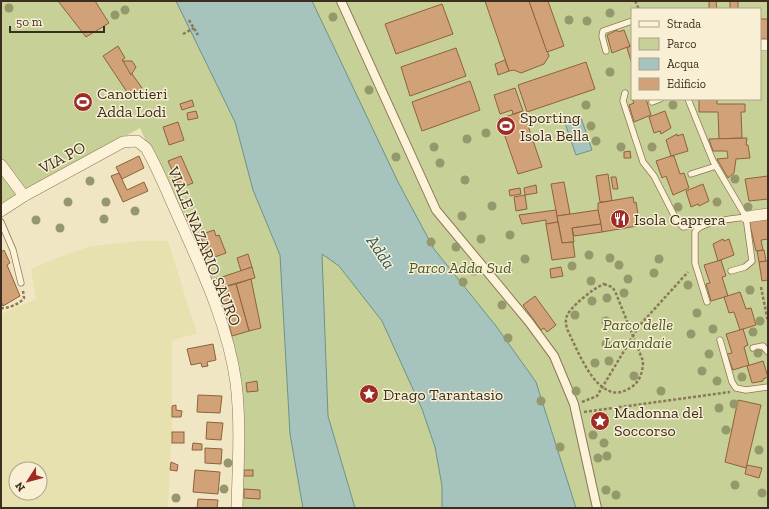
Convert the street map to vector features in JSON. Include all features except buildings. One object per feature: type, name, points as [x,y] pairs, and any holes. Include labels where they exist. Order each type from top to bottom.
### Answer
[{"type":"street","points":[[341,1],[436,210],[529,322],[554,356],[574,404],[597,508]]},
{"type":"street","name":"VIA PO","points":[[1,212],[24,196],[128,140],[141,143]]},
{"type":"street","name":"VIALE NAZARIO SAURO","points":[[141,143],[149,153],[194,252],[226,337],[236,383],[239,432],[236,508]]},
{"type":"street","points":[[1,165],[24,196]]},
{"type":"street","points":[[746,217],[768,214]]},
{"type":"lane","points":[[606,51],[602,36],[603,31],[631,20]]},
{"type":"lane","points":[[625,92],[623,100],[642,162],[654,176],[677,221],[684,226],[746,217]]},
{"type":"lane","points":[[652,102],[657,100]]},
{"type":"lane","points":[[688,100],[716,166],[746,217],[752,261],[745,267],[730,271]]},
{"type":"lane","points":[[691,174],[716,166]]},
{"type":"lane","points":[[1,222],[13,250],[21,283]]},
{"type":"lane","points":[[705,224],[697,228],[695,232],[694,255],[707,302]]},
{"type":"lane","points":[[720,340],[732,382],[736,388],[742,390],[768,387]]},
{"type":"lane","points":[[753,348],[763,346],[768,352]]},
{"type":"path","points":[[189,20],[198,35]]},
{"type":"path","points":[[183,34],[194,28]]},
{"type":"path","points":[[574,404],[594,398],[602,388],[632,336],[656,305],[688,272]]},
{"type":"path","points":[[1,308],[5,308],[23,300],[21,283]]},
{"type":"path","points":[[604,284],[608,285],[614,291],[643,361],[641,376],[631,387],[625,390],[612,392],[602,388],[592,377],[567,329],[566,316],[595,288],[604,284]]},
{"type":"path","points":[[761,287],[768,322]]},
{"type":"path","points":[[576,413],[729,392],[736,388]]},
{"type":"shaded area","points":[[139,241],[168,241],[197,334],[172,340],[172,432],[168,508],[1,508],[1,314],[36,299],[31,269],[91,246]]},
{"type":"green space","name":"Parco Adda Sud","points":[[1,1],[768,1],[768,508],[239,508],[238,383],[196,251],[140,128],[22,194],[1,208]]},
{"type":"water","name":"Adda","points":[[176,1],[312,1],[398,182],[434,249],[496,326],[536,382],[576,508],[442,508],[442,486],[435,447],[422,409],[382,321],[339,266],[322,254],[328,416],[355,508],[303,508],[290,434],[280,255],[253,190],[235,122]]},
{"type":"water","points":[[580,115],[592,150],[576,155],[564,120]]},
{"type":"place","name":"Canottieri Adda Lodi","points":[[83,102]]},
{"type":"place","name":"Sporting Isola Bella","points":[[506,126]]},
{"type":"place","name":"Isola Caprera","points":[[620,219]]},
{"type":"place","name":"Drago Tarantasio","points":[[369,394]]},
{"type":"place","name":"Madonna del Soccorso","points":[[600,421]]},
{"type":"park label","name":"Parco delle Lavandaie","points":[[638,333]]}]
